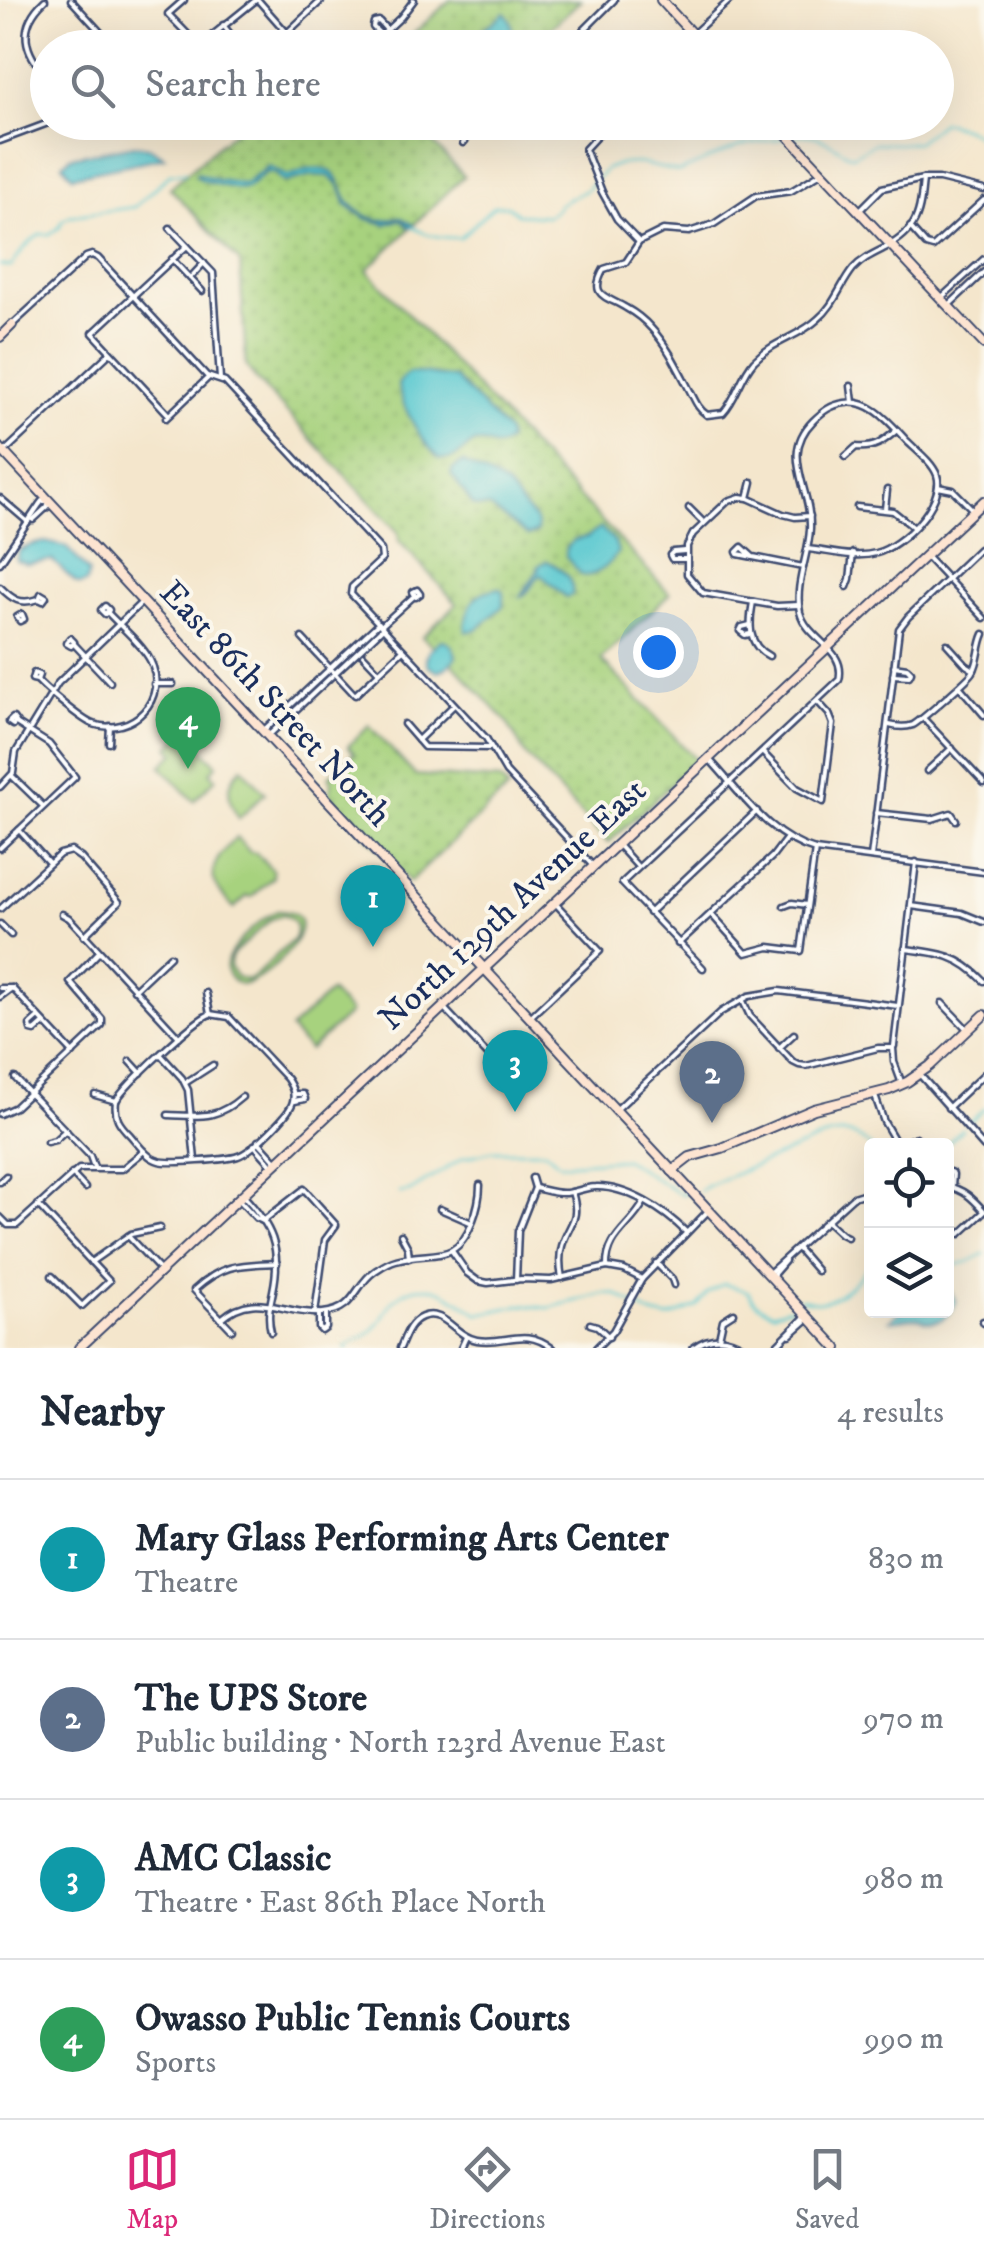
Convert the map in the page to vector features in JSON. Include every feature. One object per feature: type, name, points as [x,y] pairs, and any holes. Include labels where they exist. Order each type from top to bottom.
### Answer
[{"type":"main road","points":[[660,0],[688,30]]},
{"type":"main road","points":[[792,140],[984,344]]},
{"type":"main road","points":[[0,337],[12,325]]},
{"type":"main road","name":"East 86th Street North","points":[[2,450],[838,1348]]},
{"type":"main road","name":"North 129th Avenue East","points":[[78,1348],[984,502]]},
{"type":"main road","points":[[672,1172],[690,1157],[722,1148],[814,1109],[902,1084],[919,1074],[984,1015]]},
{"type":"street","points":[[30,49],[26,34],[33,13],[45,0]]},
{"type":"street","points":[[71,0],[98,30]]},
{"type":"street","points":[[183,30],[168,14],[184,0]]},
{"type":"street","points":[[217,30],[257,0],[284,30]]},
{"type":"street","points":[[290,30],[322,0]]},
{"type":"street","points":[[377,30],[374,22],[387,30],[414,0]]},
{"type":"street","points":[[584,30],[614,0]]},
{"type":"street","points":[[696,30],[730,0]]},
{"type":"street","points":[[223,25],[227,30]]},
{"type":"street","points":[[0,141],[30,131]]},
{"type":"street","points":[[593,140],[586,148],[602,192],[617,219],[640,242]]},
{"type":"street","points":[[822,172],[791,191],[756,196],[714,224],[689,232],[662,230],[640,242],[626,262],[604,269],[597,282],[604,297],[630,310],[654,330],[703,413],[712,416],[726,410],[742,376],[762,354],[818,320],[855,267],[910,228],[920,212],[923,179]]},
{"type":"street","points":[[859,212],[882,188],[923,179],[984,190]]},
{"type":"street","points":[[910,228],[931,247],[984,200]]},
{"type":"street","points":[[170,228],[214,277],[220,379]]},
{"type":"street","points":[[187,246],[92,333],[167,416],[209,377]]},
{"type":"street","points":[[12,325],[86,258],[98,258],[209,377],[220,379],[381,550],[382,560],[350,589],[352,594],[486,738],[506,772],[594,867]]},
{"type":"street","points":[[945,302],[984,258]]},
{"type":"street","points":[[172,259],[202,291]]},
{"type":"street","points":[[190,278],[204,263]]},
{"type":"street","points":[[945,302],[984,272]]},
{"type":"street","points":[[966,276],[972,283]]},
{"type":"street","points":[[2,450],[111,352]]},
{"type":"street","points":[[851,386],[854,402]]},
{"type":"street","points":[[703,968],[622,883],[838,683],[840,662],[809,630],[799,605],[810,516],[796,448],[803,432],[830,406],[854,402],[875,409],[935,470],[938,487],[932,508],[895,544],[882,551],[853,554],[808,549]]},
{"type":"street","points":[[845,457],[856,448],[873,448],[897,430]]},
{"type":"street","points":[[748,498],[752,482]]},
{"type":"street","points":[[938,487],[953,490],[974,511]]},
{"type":"street","points":[[885,509],[887,490]]},
{"type":"street","points":[[0,498],[28,522]]},
{"type":"street","points":[[799,605],[777,606],[703,593],[690,580],[685,551],[691,536],[728,501],[748,498],[778,513],[810,516]]},
{"type":"street","points":[[1,558],[39,505],[49,501]]},
{"type":"street","points":[[689,508],[704,523]]},
{"type":"street","points":[[857,508],[898,513],[913,527]]},
{"type":"street","points":[[685,551],[670,555],[672,560],[686,559]]},
{"type":"street","points":[[870,856],[894,666],[904,621],[982,552]]},
{"type":"street","points":[[847,587],[853,554]]},
{"type":"street","points":[[926,556],[984,618]]},
{"type":"street","points":[[753,557],[804,567]]},
{"type":"street","points":[[0,586],[12,599],[38,599]]},
{"type":"street","points":[[265,734],[414,596]]},
{"type":"street","points":[[22,602],[22,614]]},
{"type":"street","points":[[0,787],[12,776],[16,752],[51,693],[142,602]]},
{"type":"street","points":[[753,602],[751,634],[755,645],[769,656]]},
{"type":"street","points":[[38,680],[86,721],[110,726],[128,724],[142,715],[151,702],[153,669],[149,658],[108,613]]},
{"type":"street","points":[[750,625],[740,631],[751,634]]},
{"type":"street","points":[[887,725],[908,727],[960,688],[974,670],[984,634]]},
{"type":"street","points":[[302,638],[354,695],[404,650]]},
{"type":"street","points":[[74,644],[110,682]]},
{"type":"street","points":[[947,644],[974,670]]},
{"type":"street","points":[[363,654],[380,672]]},
{"type":"street","points":[[893,675],[909,676],[912,672],[894,666]]},
{"type":"street","points":[[154,684],[172,684]]},
{"type":"street","points":[[960,688],[984,715]]},
{"type":"street","points":[[763,753],[797,788],[823,802],[833,721],[818,702]]},
{"type":"street","points":[[418,740],[454,705]]},
{"type":"street","points":[[923,718],[984,783]]},
{"type":"street","points":[[0,848],[75,777],[49,744],[16,724]]},
{"type":"street","points":[[404,724],[424,747],[491,747]]},
{"type":"street","points":[[109,743],[110,726]]},
{"type":"street","points":[[927,771],[952,748]]},
{"type":"street","points":[[709,759],[786,839],[815,850],[984,872]]},
{"type":"street","points":[[12,776],[44,806]]},
{"type":"street","points":[[649,913],[757,811]]},
{"type":"street","points":[[876,813],[932,819],[952,813],[956,820]]},
{"type":"street","points":[[19,830],[49,863]]},
{"type":"street","points":[[678,944],[773,856],[786,839]]},
{"type":"street","points":[[618,845],[638,868]]},
{"type":"street","points":[[711,914],[746,953],[770,947],[801,951],[815,850]]},
{"type":"street","points":[[0,909],[65,851],[77,854],[119,902],[84,936]]},
{"type":"street","points":[[902,1084],[893,1048],[916,862]]},
{"type":"street","points":[[529,1018],[600,951],[555,903]]},
{"type":"street","points":[[784,906],[807,905]]},
{"type":"street","points":[[910,906],[962,913],[984,922]]},
{"type":"street","points":[[62,914],[178,1038]]},
{"type":"street","points":[[0,924],[10,935]]},
{"type":"street","points":[[905,950],[952,957],[984,982]]},
{"type":"street","points":[[0,1114],[10,1111],[103,1023],[70,982],[99,952]]},
{"type":"street","points":[[134,990],[170,956]]},
{"type":"street","points":[[0,988],[12,988],[73,1053]]},
{"type":"street","points":[[0,997],[12,988]]},
{"type":"street","points":[[616,1111],[721,1012],[742,999],[762,992],[785,992],[898,1006]]},
{"type":"street","points":[[206,993],[210,1014]]},
{"type":"street","points":[[742,999],[750,1016],[792,1062],[806,1066],[878,1048],[893,1048]]},
{"type":"street","points":[[942,1002],[968,1030]]},
{"type":"street","points":[[444,1008],[516,1085]]},
{"type":"street","points":[[210,1014],[223,1015],[288,1079],[294,1097],[288,1113],[246,1152],[234,1158],[161,1162],[119,1124],[116,1101],[124,1088],[178,1038],[198,1020],[210,1014]]},
{"type":"street","points":[[38,1017],[30,1030],[35,1031],[44,1023]]},
{"type":"street","points":[[779,1048],[794,1034]]},
{"type":"street","points":[[850,1044],[852,1054]]},
{"type":"street","points":[[160,1054],[185,1083],[195,1160]]},
{"type":"street","points":[[130,1061],[141,1073]]},
{"type":"street","points":[[185,1083],[213,1065]]},
{"type":"street","points":[[919,1074],[984,1147]]},
{"type":"street","points":[[948,1108],[984,1074]]},
{"type":"street","points":[[15,1078],[90,1156],[94,1168]]},
{"type":"street","points":[[95,1094],[116,1101]]},
{"type":"street","points":[[874,1094],[894,1138]]},
{"type":"street","points":[[168,1115],[214,1115],[242,1098]]},
{"type":"street","points":[[48,1142],[66,1130]]},
{"type":"street","points":[[256,1143],[276,1164]]},
{"type":"street","points":[[0,1217],[8,1225],[20,1223],[82,1168],[122,1169],[144,1150]]},
{"type":"street","points":[[72,1174],[85,1188]]},
{"type":"street","points":[[0,1182],[6,1176]]},
{"type":"street","points":[[516,1280],[518,1231],[535,1188],[532,1178]]},
{"type":"street","points":[[220,1319],[245,1304],[317,1313],[338,1309],[351,1301],[372,1273],[392,1262],[437,1256],[464,1240],[480,1201],[480,1185]]},
{"type":"street","points":[[535,1188],[561,1194],[604,1187],[664,1212],[686,1232]]},
{"type":"street","points":[[263,1222],[304,1189],[336,1225],[325,1240],[317,1313],[322,1331],[326,1328],[326,1313]]},
{"type":"street","points":[[954,1189],[970,1196],[984,1212],[960,1234]]},
{"type":"street","points":[[562,1278],[562,1247],[576,1218],[572,1192]]},
{"type":"street","points":[[770,1276],[853,1197],[864,1193]]},
{"type":"street","points":[[240,1197],[260,1214],[276,1247],[268,1318],[271,1332]]},
{"type":"street","points":[[606,1267],[611,1243],[644,1202]]},
{"type":"street","points":[[38,1206],[109,1281],[82,1306],[52,1276]]},
{"type":"street","points":[[440,1208],[472,1223]]},
{"type":"street","points":[[596,1348],[609,1336],[642,1279],[709,1210]]},
{"type":"street","points":[[827,1221],[847,1237]]},
{"type":"street","points":[[92,1262],[128,1236],[160,1228]]},
{"type":"street","points":[[401,1234],[409,1258]]},
{"type":"street","points":[[128,1236],[161,1272]]},
{"type":"street","points":[[798,1248],[817,1271]]},
{"type":"street","points":[[452,1250],[467,1273],[478,1281],[493,1284],[562,1278],[606,1267],[642,1279]]},
{"type":"street","points":[[235,1258],[236,1265]]},
{"type":"street","points":[[232,1330],[194,1290],[218,1272],[236,1265],[277,1263]]},
{"type":"street","points":[[656,1263],[674,1286]]},
{"type":"street","points":[[719,1338],[724,1320],[734,1313]]},
{"type":"street","points":[[400,1348],[411,1326],[429,1315],[439,1317],[466,1337],[483,1341],[531,1337],[552,1348]]},
{"type":"street","points":[[774,1348],[808,1317]]},
{"type":"street","points":[[590,1324],[609,1336]]},
{"type":"street","points":[[461,1348],[466,1337]]},
{"type":"street","points":[[505,1338],[506,1348]]},
{"type":"street","points":[[693,1348],[719,1338],[745,1348]]},
{"type":"green space","points":[[450,0],[581,0],[548,30],[418,30]]},
{"type":"green space","points":[[224,140],[430,140],[464,176],[367,270],[670,594],[601,659],[697,761],[608,843],[525,754],[506,721],[422,637],[457,604],[399,541],[398,532],[254,377],[246,365],[240,263],[170,188]]},
{"type":"green space","points":[[369,725],[415,775],[500,780],[508,789],[410,882],[329,795],[329,776],[354,753],[348,746]]},
{"type":"green space","points":[[186,731],[217,765],[210,772],[216,778],[194,801],[161,766],[175,753],[169,747]]},
{"type":"green space","points":[[242,767],[265,793],[239,818],[229,792]]},
{"type":"green space","points":[[236,837],[273,871],[273,877],[234,908],[218,888],[213,872]]},
{"type":"green space","points":[[277,911],[294,915],[301,923],[298,935],[265,974],[243,984],[237,983],[226,969],[227,961],[245,936]],"holes":[[[286,916],[296,927],[294,939],[255,976],[248,980],[237,977],[230,968],[234,953],[271,919]]]},
{"type":"green space","points":[[330,992],[350,1013],[309,1050],[290,1029]]},
{"type":"water","points":[[504,12],[512,28],[482,30]]},
{"type":"water","points":[[135,145],[149,147],[165,157],[72,176],[63,164],[70,157]]},
{"type":"water","points":[[269,166],[287,176],[310,169],[330,172],[337,178],[351,205],[361,213],[379,220],[400,217],[414,225],[409,227],[401,219],[386,224],[365,218],[347,205],[340,186],[329,176],[312,175],[285,182],[276,173],[267,172],[242,189],[196,176],[197,173],[245,184]]},
{"type":"water","points":[[409,373],[455,378],[507,432],[508,441],[496,447],[475,442],[455,457],[439,458],[419,434],[400,394],[398,385]]},
{"type":"water","points":[[463,462],[506,486],[535,520],[537,532],[528,536],[490,507],[473,505],[451,474]]},
{"type":"water","points":[[601,528],[615,542],[618,552],[598,572],[582,575],[566,557],[566,548]]},
{"type":"water","points":[[45,542],[67,547],[89,573],[86,583],[76,583],[52,560],[27,564],[16,560],[19,551]]},
{"type":"water","points":[[547,561],[566,575],[572,595],[566,597],[541,575],[521,596],[538,566]]},
{"type":"water","points":[[499,588],[503,592],[503,606],[477,629],[466,632],[474,600]]},
{"type":"water","points":[[441,640],[451,646],[456,657],[438,672],[428,666],[426,659],[429,650]]},
{"type":"water","points":[[915,1318],[944,1318],[931,1322]]},
{"type":"waterway","points":[[954,125],[984,139]]},
{"type":"waterway","points":[[412,227],[435,236],[460,238],[494,206],[508,206],[517,214],[547,216],[559,204],[586,190],[606,169],[619,164],[638,163],[679,172],[739,146],[774,140]]},
{"type":"waterway","points":[[824,140],[852,156],[875,143],[920,140]]},
{"type":"waterway","points":[[0,265],[11,267],[31,242],[60,227],[61,221],[69,216],[135,207],[170,174],[185,172]]},
{"type":"waterway","points":[[967,1124],[984,1109]]},
{"type":"waterway","points":[[953,1138],[962,1129]]},
{"type":"waterway","points":[[700,1191],[821,1138],[842,1134],[864,1142]]},
{"type":"waterway","points":[[400,1193],[410,1191],[463,1158],[492,1151],[545,1151],[560,1164],[625,1159],[685,1194]]},
{"type":"waterway","points":[[954,1265],[984,1254]]},
{"type":"waterway","points":[[800,1299],[818,1302],[839,1295],[864,1270]]},
{"type":"waterway","points":[[346,1348],[375,1328],[395,1299],[406,1291],[427,1287],[479,1314],[521,1305],[548,1308],[606,1293],[668,1318],[696,1307],[708,1293],[724,1284],[749,1292],[755,1302],[773,1313],[791,1307]]},
{"type":"place","name":"Owasso Public Tennis Courts","points":[[188,769]]},
{"type":"place","name":"Mary Glass Performing Arts Center","points":[[373,947]]},
{"type":"place","name":"AMC Classic","points":[[515,1112]]},
{"type":"place","name":"The UPS Store","points":[[712,1123]]}]
